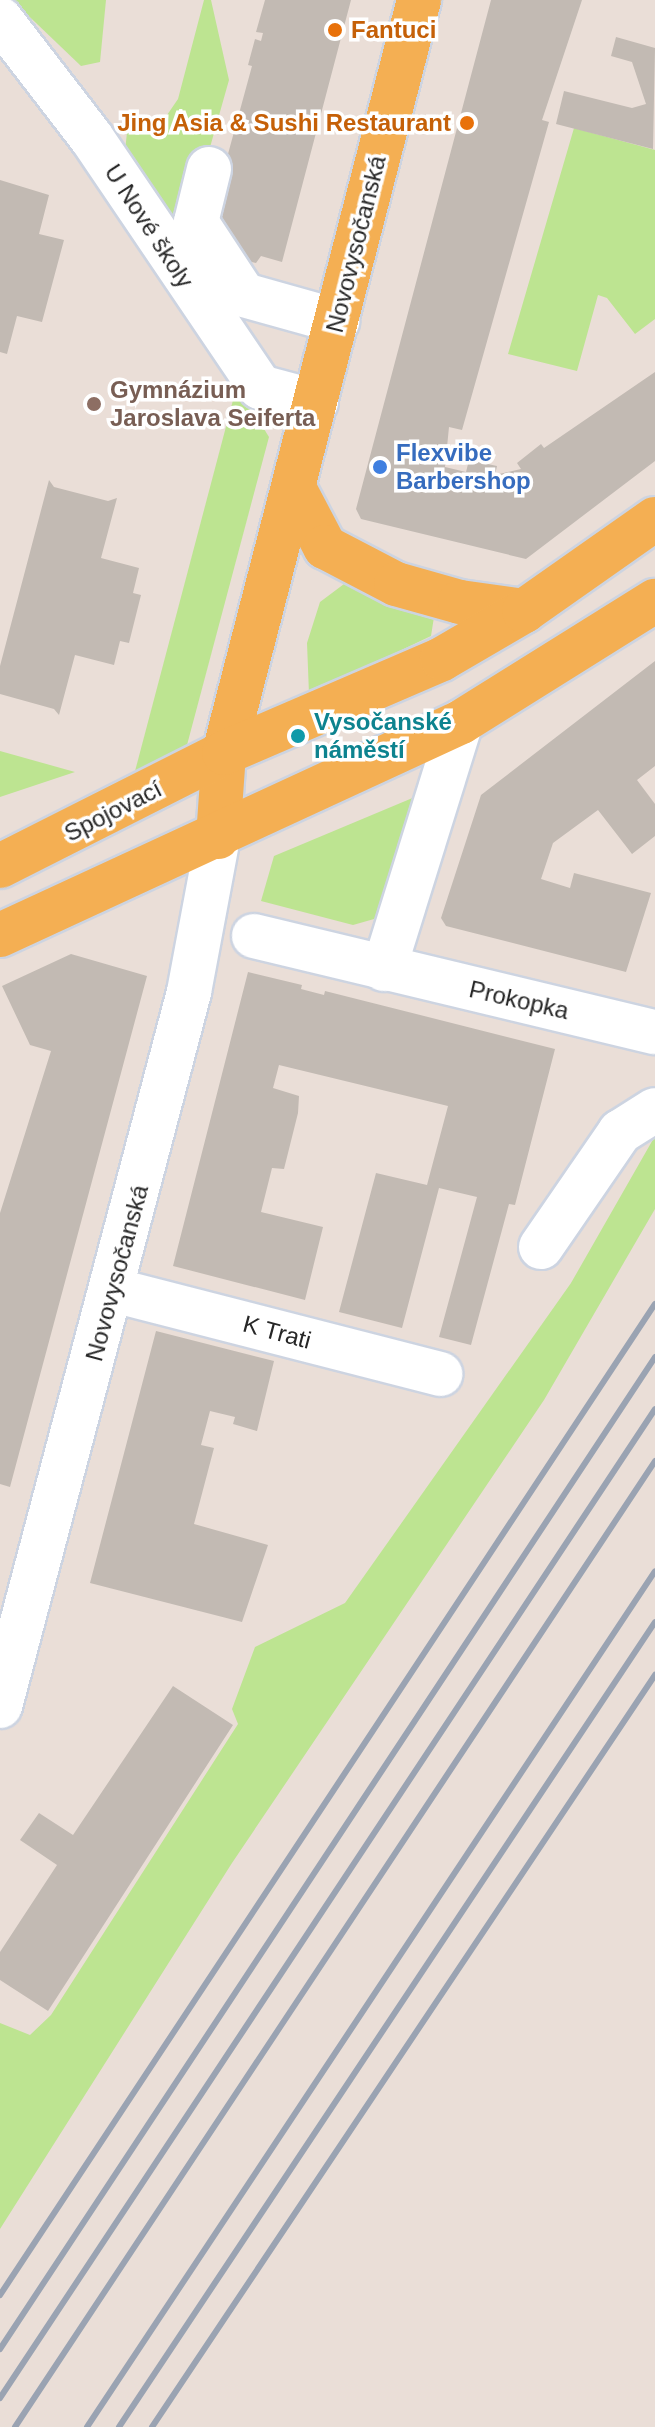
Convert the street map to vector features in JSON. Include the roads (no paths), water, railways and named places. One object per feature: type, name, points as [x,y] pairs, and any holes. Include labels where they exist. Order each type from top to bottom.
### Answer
[{"type":"main road","name":"Novovysočanská","points":[[294,488],[419,0]]},
{"type":"main road","points":[[294,488],[325,547],[396,584],[460,602],[524,611]]},
{"type":"main road","points":[[218,837],[224,753],[294,488]]},
{"type":"main road","points":[[224,753],[442,659],[524,611],[655,519]]},
{"type":"main road","points":[[0,935],[218,837],[461,722],[655,601]]},
{"type":"main road","name":"Spojovací","points":[[0,866],[224,753]]},
{"type":"street","name":"U Nové školy","points":[[0,19],[91,137],[260,387],[316,402]]},
{"type":"street","points":[[209,169],[196,222],[244,295],[337,321]]},
{"type":"street","points":[[254,936],[384,969],[461,722]]},
{"type":"street","name":"Novovysočanská","points":[[0,1706],[113,1290],[189,992],[218,837]]},
{"type":"street","name":"Prokopka","points":[[384,969],[655,1032]]},
{"type":"street","points":[[541,1247],[620,1132],[655,1110]]},
{"type":"street","name":"K Trati","points":[[113,1290],[440,1374]]},
{"type":"railway","points":[[0,2295],[655,1304]]},
{"type":"railway","points":[[0,2349],[655,1357]]},
{"type":"railway","points":[[0,2398],[655,1409]]},
{"type":"railway","points":[[15,2427],[655,1461]]},
{"type":"railway","points":[[87,2427],[655,1571]]},
{"type":"railway","points":[[119,2427],[655,1622]]},
{"type":"railway","points":[[152,2427],[655,1675]]},
{"type":"place","name":"Fantuci","points":[[335,30]]},
{"type":"place","name":"Jing Asia & Sushi Restaurant","points":[[467,123]]},
{"type":"place","name":"Gymnázium Jaroslava Seiferta","points":[[94,404]]},
{"type":"place","name":"Flexvibe Barbershop","points":[[380,467]]},
{"type":"place","name":"Vysočanské náměstí","points":[[298,736]]}]
